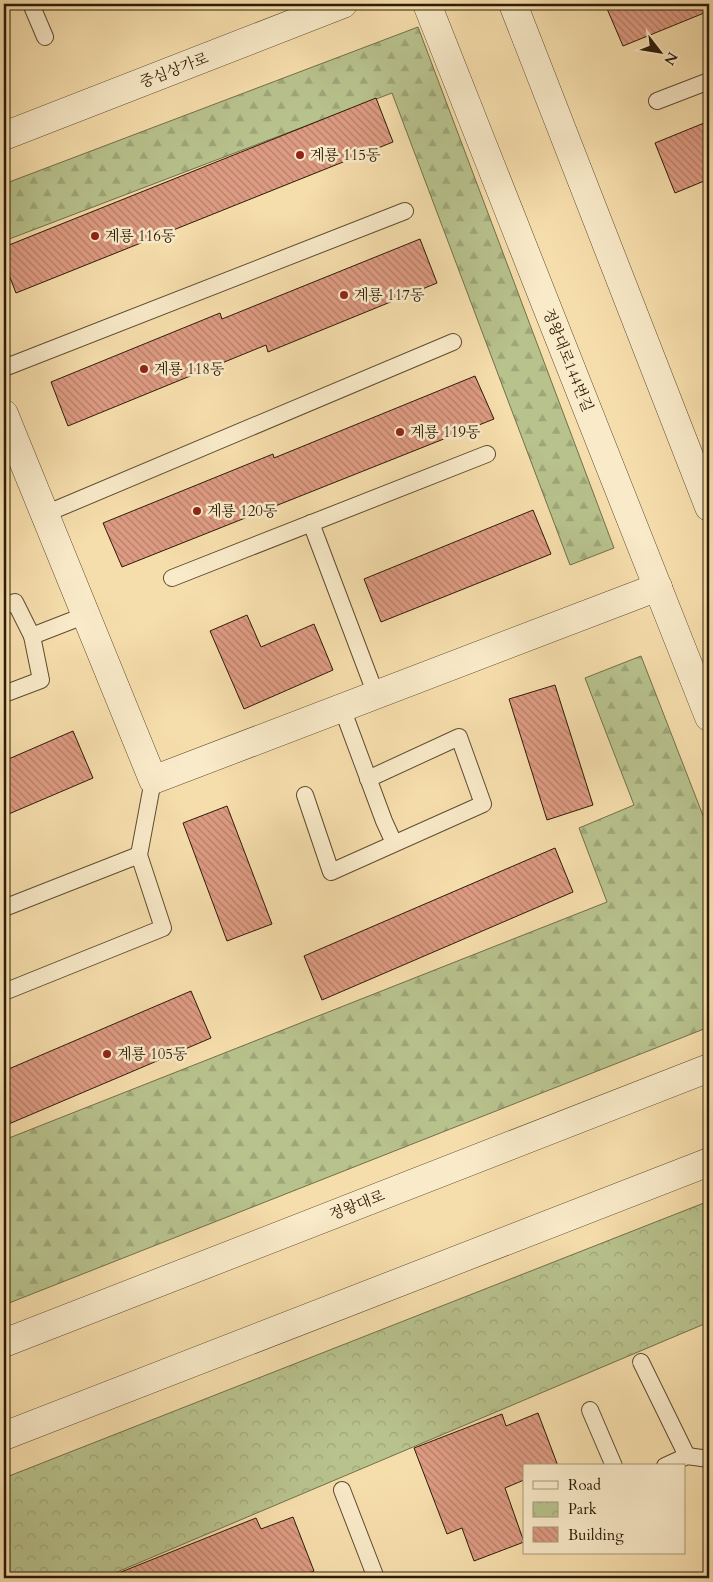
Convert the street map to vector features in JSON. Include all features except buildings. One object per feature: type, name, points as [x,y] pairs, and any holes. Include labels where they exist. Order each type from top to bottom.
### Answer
[{"type":"street","name":"중심상가로","points":[[4,136],[344,4]]},
{"type":"street","name":"정왕대로144번길","points":[[427,4],[709,717]]},
{"type":"street","points":[[513,4],[709,507]]},
{"type":"street","points":[[4,414],[153,780],[658,587]]},
{"type":"street","name":"정왕대로","points":[[4,1343],[709,1068]]},
{"type":"street","points":[[4,1436],[709,1162]]},
{"type":"lane","points":[[31,4],[45,37]]},
{"type":"lane","points":[[658,101],[709,81]]},
{"type":"lane","points":[[4,368],[405,211]]},
{"type":"lane","points":[[45,514],[454,342]]},
{"type":"lane","points":[[172,578],[487,454]]},
{"type":"lane","points":[[311,523],[376,695]]},
{"type":"lane","points":[[4,606],[16,602],[32,636],[42,680],[4,694]]},
{"type":"lane","points":[[32,636],[86,615]]},
{"type":"lane","points":[[342,708],[394,843]]},
{"type":"lane","points":[[305,795],[331,872],[482,804],[459,737],[368,779]]},
{"type":"lane","points":[[4,992],[163,928],[139,855],[153,780]]},
{"type":"lane","points":[[4,908],[139,855]]},
{"type":"lane","points":[[642,1362],[687,1456]]},
{"type":"lane","points":[[590,1410],[613,1464]]},
{"type":"lane","points":[[669,1464],[687,1456],[709,1460]]},
{"type":"lane","points":[[342,1490],[376,1578]]},
{"type":"green space","points":[[418,27],[614,548],[570,565],[392,93],[4,241],[4,184]]},
{"type":"green space","points":[[641,656],[709,831],[709,1027],[4,1305],[4,1140],[607,902],[579,828],[634,805],[585,678]]},
{"type":"green space","points":[[709,1201],[709,1322],[103,1578],[4,1578],[4,1478]]},
{"type":"place","name":"계룡 115동","points":[[300,155]]},
{"type":"place","name":"계룡 116동","points":[[95,236]]},
{"type":"place","name":"계룡 117동","points":[[344,295]]},
{"type":"place","name":"계룡 118동","points":[[144,369]]},
{"type":"place","name":"계룡 119동","points":[[400,432]]},
{"type":"place","name":"계룡 120동","points":[[197,511]]},
{"type":"place","name":"계룡 105동","points":[[107,1054]]}]
